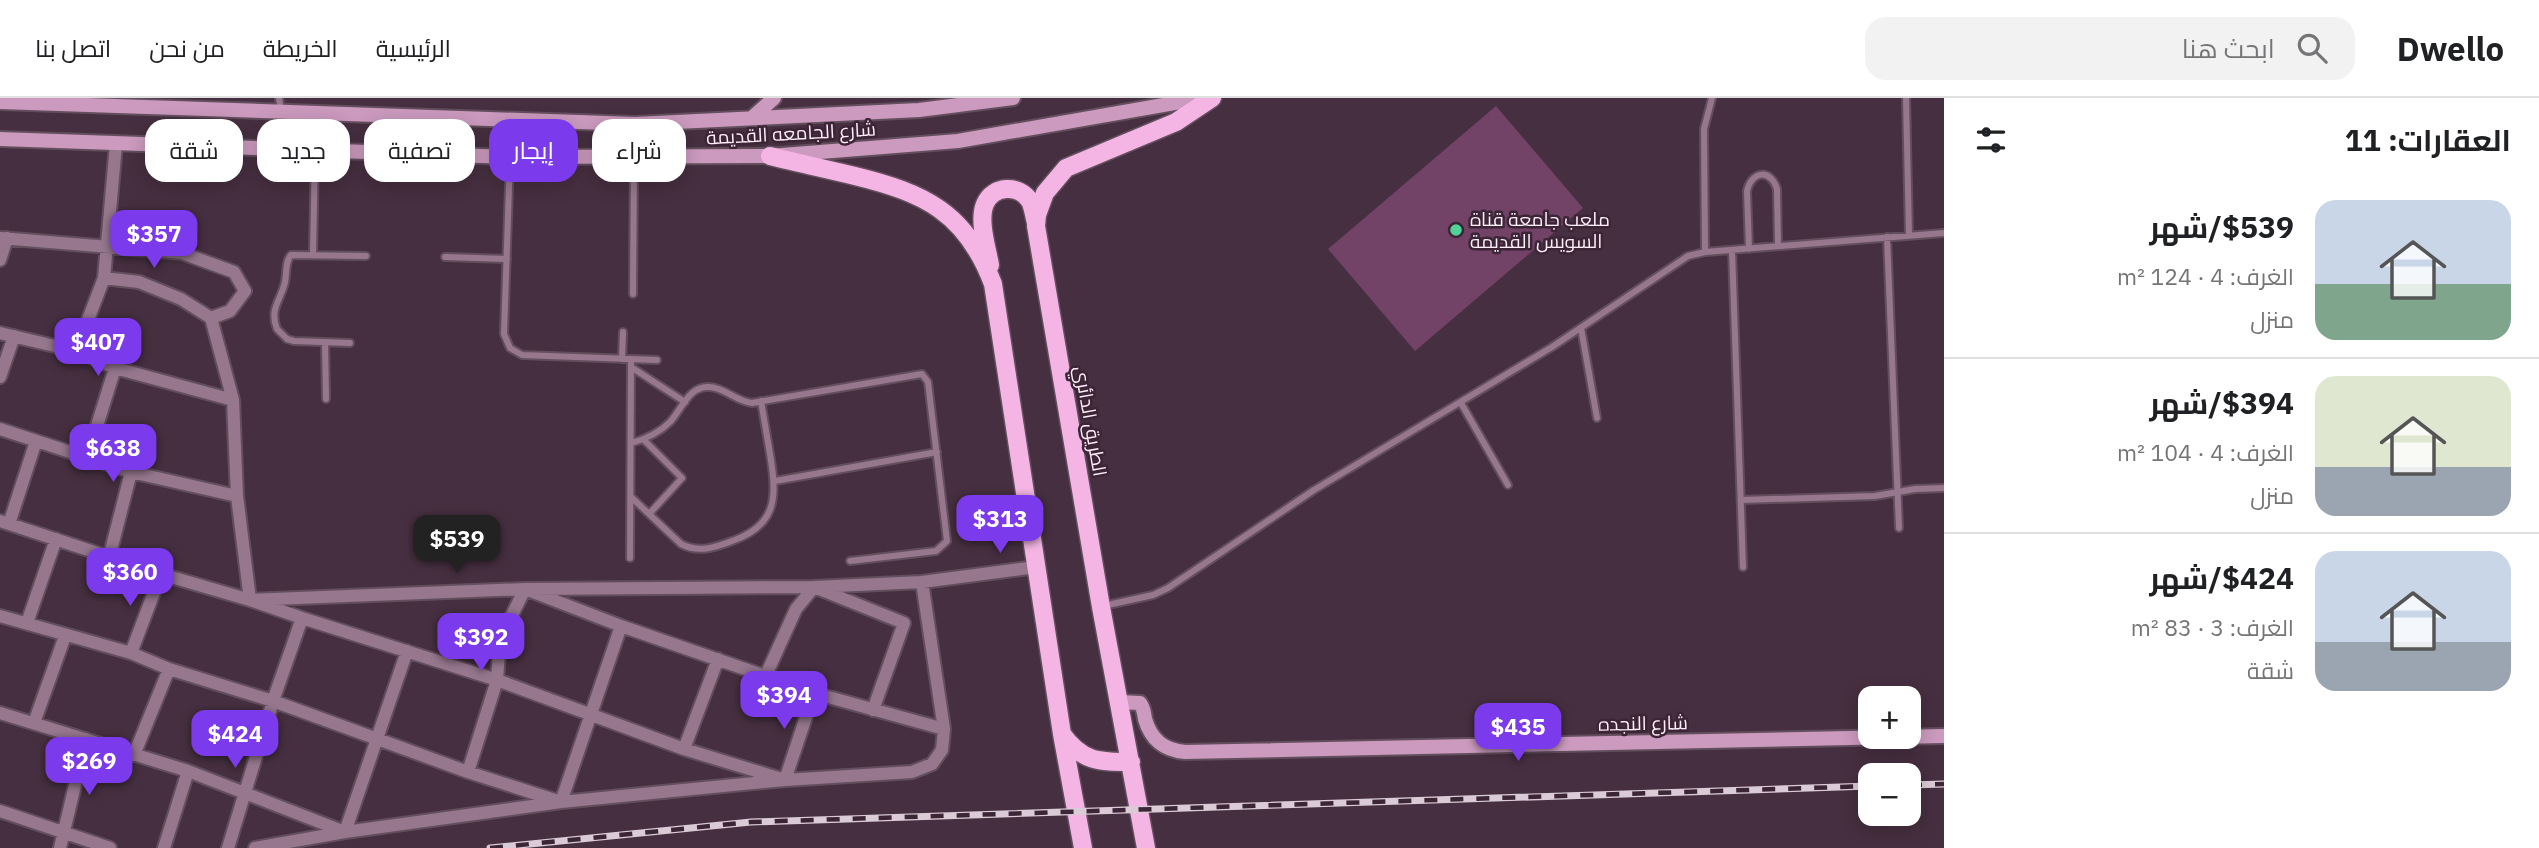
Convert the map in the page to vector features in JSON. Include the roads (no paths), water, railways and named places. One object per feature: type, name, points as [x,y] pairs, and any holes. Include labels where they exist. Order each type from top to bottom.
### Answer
[{"type":"main road","points":[[752,118],[774,98]]},
{"type":"main road","points":[[908,98],[919,110]]},
{"type":"main road","name":"شارع الجامعه القديمة","points":[[0,102],[280,105],[316,114],[635,124],[919,110],[1013,98]]},
{"type":"main road","name":"شارع الجامعه القديمة","points":[[686,157],[770,156],[958,141],[1203,98]]},
{"type":"main road","name":"الطريق الدائري","points":[[1146,848],[1101,607],[1037,215],[1045,193],[1066,168],[1176,122],[1212,98]]},
{"type":"main road","points":[[316,114],[316,119]]},
{"type":"main road","name":"شارع الجامعه القديمة","points":[[0,139],[257,149]]},
{"type":"main road","name":"شارع الجامعه القديمة","points":[[350,152],[489,157]]},
{"type":"main road","points":[[770,156],[897,187],[925,199],[950,218],[972,241],[993,284]]},
{"type":"main road","points":[[1037,226],[1031,203],[1023,194],[1012,189],[1000,190],[990,195],[984,206],[982,218],[1062,734],[1083,848]]},
{"type":"main road","name":"شارع النجده","points":[[1119,702],[1140,704],[1149,730],[1158,743],[1174,751],[1185,752],[1944,736]]},
{"type":"main road","points":[[1062,734],[1071,747],[1083,756],[1098,761],[1131,762]]},
{"type":"street","points":[[76,351],[104,278],[116,144]]},
{"type":"street","points":[[0,260],[4,238],[182,253],[234,272],[244,291],[230,311],[211,318]]},
{"type":"street","points":[[104,278],[139,282],[181,299],[211,318],[233,400],[237,496],[250,600]]},
{"type":"street","points":[[0,333],[76,351],[115,368],[233,400]]},
{"type":"street","points":[[0,377],[14,336]]},
{"type":"street","points":[[87,458],[115,368]]},
{"type":"street","points":[[0,429],[131,472],[237,496]]},
{"type":"street","points":[[36,441],[5,522],[109,558],[407,650],[684,749],[785,780]]},
{"type":"street","points":[[109,558],[131,472]]},
{"type":"street","points":[[26,624],[55,539]]},
{"type":"street","points":[[250,600],[525,589],[814,587],[922,582],[1036,567]]},
{"type":"street","points":[[131,653],[161,574]]},
{"type":"street","points":[[255,848],[345,832],[561,802],[785,780],[912,772],[932,764],[942,750],[944,729],[922,582]]},
{"type":"street","points":[[814,587],[904,623],[928,620]]},
{"type":"street","points":[[766,675],[796,609],[814,587]]},
{"type":"street","points":[[525,589],[814,694],[944,729]]},
{"type":"street","points":[[468,772],[497,680],[499,651],[510,619],[525,589]]},
{"type":"street","points":[[0,616],[131,653],[468,772],[561,802]]},
{"type":"street","points":[[228,848],[273,701],[302,618]]},
{"type":"street","points":[[873,710],[904,623]]},
{"type":"street","points":[[561,802],[621,626]]},
{"type":"street","points":[[34,723],[65,636]]},
{"type":"street","points":[[345,832],[407,650]]},
{"type":"street","points":[[684,749],[718,659]]},
{"type":"street","points":[[134,755],[169,668]]},
{"type":"street","points":[[785,780],[814,694]]},
{"type":"street","points":[[0,713],[188,771],[345,832]]},
{"type":"street","points":[[60,848],[86,739]]},
{"type":"street","points":[[164,848],[188,771]]},
{"type":"street","points":[[0,811],[110,848]]},
{"type":"lane","points":[[1705,252],[1704,129],[1712,98]]},
{"type":"lane","points":[[1906,98],[1909,235]]},
{"type":"lane","points":[[1749,249],[1747,191],[1749,181],[1757,175],[1766,175],[1774,180],[1777,189],[1778,247]]},
{"type":"lane","points":[[313,255],[314,182]]},
{"type":"lane","points":[[509,182],[504,334],[506,342],[515,353],[622,359],[685,402]]},
{"type":"lane","points":[[633,294],[634,182]]},
{"type":"lane","points":[[1101,607],[1153,595],[1168,588],[1314,490],[1581,328],[1679,260],[1705,252],[1944,233]]},
{"type":"lane","points":[[1887,237],[1899,528]]},
{"type":"lane","points":[[1732,250],[1743,567]]},
{"type":"lane","points":[[350,343],[287,339],[274,323],[274,307],[285,285],[288,259],[294,254],[366,256]]},
{"type":"lane","points":[[445,257],[507,259]]},
{"type":"lane","points":[[1581,328],[1597,418]]},
{"type":"lane","points":[[622,359],[623,332]]},
{"type":"lane","points":[[326,342],[326,399]]},
{"type":"lane","points":[[631,363],[657,360]]},
{"type":"lane","points":[[630,558],[631,363]]},
{"type":"lane","points":[[631,443],[644,440],[669,423],[696,390],[711,387],[746,402],[761,401],[922,374],[928,382],[948,536],[944,545],[936,551],[850,561]]},
{"type":"lane","points":[[631,497],[681,544],[690,549],[710,548],[737,540],[762,524],[775,498],[775,481],[761,401]]},
{"type":"lane","points":[[1461,403],[1508,485]]},
{"type":"lane","points":[[644,440],[682,478],[650,513]]},
{"type":"lane","points":[[775,481],[937,452]]},
{"type":"lane","points":[[1741,500],[1875,496],[1944,488]]},
{"type":"railway","points":[[1921,785],[1944,784]]},
{"type":"railway","points":[[490,848],[751,822],[1858,786]]},
{"type":"place","name":"ملعب جامعة قناة السويس القديمة","points":[[1456,230]]}]
